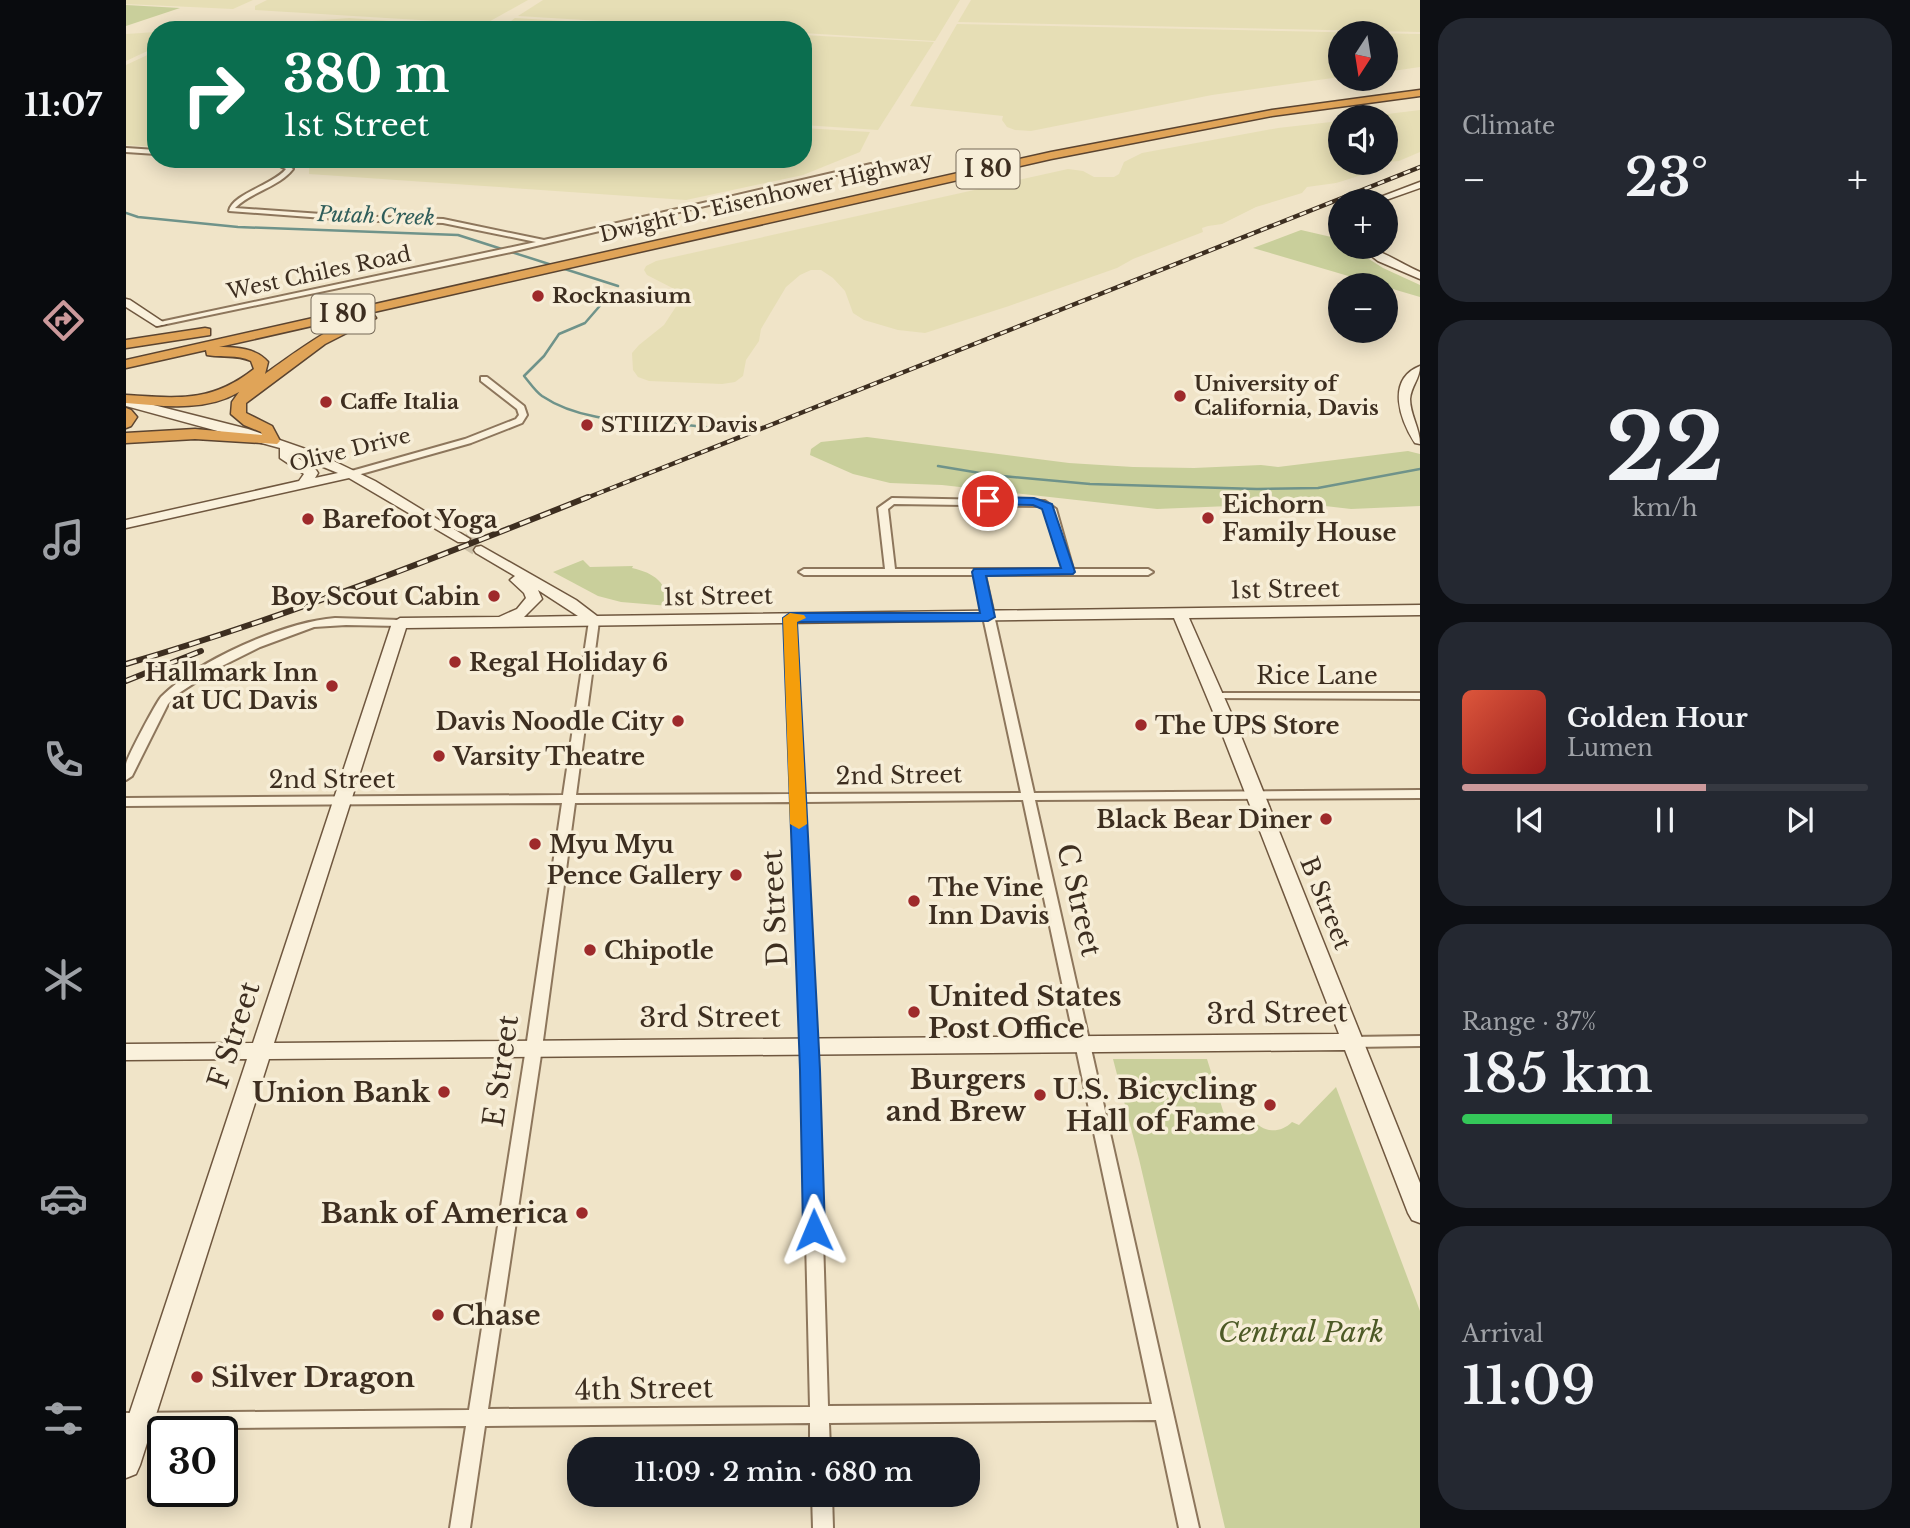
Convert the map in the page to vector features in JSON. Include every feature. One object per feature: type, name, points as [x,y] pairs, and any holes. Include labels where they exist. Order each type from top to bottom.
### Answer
[{"type":"highway","points":[[1293,99],[1420,83]]},
{"type":"highway","name":"Dwight D. Eisenhower Highway","points":[[126,350],[511,257],[536,265],[561,265],[1130,138],[1261,114],[1420,93]]},
{"type":"highway","points":[[1245,106],[1272,102]]},
{"type":"highway","name":"Dwight D. Eisenhower Highway","points":[[126,364],[889,178]]},
{"type":"highway","points":[[280,443],[267,429],[248,422],[239,414],[239,402],[253,388],[320,341],[364,320],[414,303],[507,280],[536,265]]},
{"type":"highway","points":[[126,344],[205,332]]},
{"type":"highway","points":[[126,400],[172,404],[202,402],[226,395],[261,370],[261,362],[256,357],[240,353],[208,352],[155,358]]},
{"type":"highway","points":[[126,413],[129,417],[126,423]]},
{"type":"highway","points":[[126,438],[195,434],[280,443]]},
{"type":"street","points":[[126,150],[147,151]]},
{"type":"street","points":[[511,257],[545,242],[871,166]]},
{"type":"street","points":[[288,168],[284,178],[236,202],[231,210],[443,221],[545,242]]},
{"type":"street","points":[[1398,195],[1420,185]]},
{"type":"street","name":"West Chiles Road","points":[[160,324],[486,255],[511,257]]},
{"type":"street","points":[[1382,259],[1420,274]]},
{"type":"street","points":[[1396,259],[1420,274]]},
{"type":"street","points":[[126,302],[160,324]]},
{"type":"street","points":[[1420,370],[1405,390],[1403,406],[1420,440]]},
{"type":"street","name":"Olive Drive","points":[[126,524],[351,474],[468,441],[519,421],[523,415],[521,408],[484,379]]},
{"type":"street","points":[[126,400],[280,443],[351,474],[463,539]]},
{"type":"street","points":[[280,443],[285,455],[311,473],[304,483]]},
{"type":"street","points":[[890,572],[883,508],[892,501],[1041,503],[1051,509],[1069,572]]},
{"type":"street","points":[[481,550],[571,603],[594,621]]},
{"type":"street","points":[[498,561],[502,571],[531,590],[534,599],[522,612],[498,623]]},
{"type":"street","points":[[804,572],[1148,572]]},
{"type":"street","name":"C Street","points":[[979,572],[1189,1528]]},
{"type":"street","name":"1st Street","points":[[126,776],[163,702],[170,694],[225,661],[295,628],[318,623],[498,623],[1420,610]]},
{"type":"street","name":"B Street","points":[[1180,614],[1420,1213]]},
{"type":"street","name":"D Street","points":[[790,618],[809,1046],[820,1437]]},
{"type":"street","name":"E Street","points":[[460,1528],[474,1419],[534,1048],[594,621]]},
{"type":"street","name":"F Street","points":[[126,1465],[133,1421],[261,1050],[400,623]]},
{"type":"street","name":"Rice Lane","points":[[1215,696],[1420,696]]},
{"type":"street","name":"2nd Street","points":[[126,802],[1420,794]]},
{"type":"street","name":"3rd Street","points":[[126,1052],[1420,1041]]},
{"type":"street","name":"4th Street","points":[[133,1421],[1163,1412]]},
{"type":"street","points":[[822,1507],[823,1528]]},
{"type":"shaded area","points":[[126,0],[253,0],[233,9],[126,4]]},
{"type":"shaded area","points":[[267,0],[528,0],[490,21],[436,21],[255,10],[255,6]]},
{"type":"shaded area","points":[[543,0],[960,0],[935,41],[812,34],[812,21],[601,21],[518,16]]},
{"type":"shaded area","points":[[971,0],[1420,0],[1420,32],[1398,32],[1398,21],[1328,21],[1328,30],[958,22]]},
{"type":"shaded area","points":[[349,18],[390,21],[312,21]]},
{"type":"shaded area","points":[[515,18],[565,21],[511,21]]},
{"type":"shaded area","points":[[957,24],[1328,32],[1328,79],[1212,95],[1031,131],[1007,127],[1002,120],[1003,116],[910,106]]},
{"type":"shaded area","points":[[147,33],[147,51],[126,61],[126,34]]},
{"type":"shaded area","points":[[1398,33],[1420,34],[1420,67],[1398,70]]},
{"type":"shaded area","points":[[812,35],[934,42],[878,130],[812,126]]},
{"type":"shaded area","points":[[147,55],[147,146],[126,145],[126,65]]},
{"type":"shaded area","points":[[1420,110],[1420,152],[1398,161],[1398,113]]},
{"type":"shaded area","points":[[1328,122],[1328,175],[1362,175],[1336,183],[1307,187],[1302,193],[1256,207],[1222,224],[1202,228],[1203,232],[1133,259],[1117,268],[925,333],[898,330],[864,320],[853,313],[845,291],[833,278],[821,270],[811,270],[786,287],[761,329],[759,341],[746,360],[743,376],[735,382],[722,384],[649,381],[638,377],[633,370],[632,353],[664,325],[681,299],[682,293],[647,275],[644,270],[646,266],[656,261],[1068,169],[1083,171],[1094,177],[1114,177],[1119,174],[1124,162],[1142,153],[1278,128]]},
{"type":"shaded area","points":[[812,129],[870,132],[860,152],[803,175],[686,200],[309,174],[309,168],[812,168]]},
{"type":"green space","points":[[126,5],[180,8],[126,26]]},
{"type":"green space","points":[[1301,230],[1328,236],[1328,259],[1369,259],[1394,273],[1338,273],[1253,248]]},
{"type":"green space","points":[[1398,275],[1420,285],[1420,297],[1398,291]]},
{"type":"green space","points":[[867,437],[1069,463],[1133,467],[1278,467],[1408,451],[1420,454],[1420,506],[1351,509],[1299,503],[1157,509],[942,485],[890,483],[853,474],[810,455],[811,449],[821,442]]},
{"type":"green space","points":[[583,560],[590,567],[633,566],[632,568],[653,576],[666,591],[669,606],[621,602],[598,596],[553,572]]},
{"type":"green space","name":"Central Park","points":[[1113,1059],[1207,1059],[1225,1117],[1252,1118],[1260,1126],[1271,1130],[1282,1129],[1292,1122],[1299,1125],[1336,1087],[1420,1311],[1420,1528],[1225,1528]]},
{"type":"waterway","name":"Putah Creek","points":[[126,213],[138,217],[238,227],[458,235],[618,286]]},
{"type":"waterway","name":"Putah Creek","points":[[611,293],[585,323],[559,334],[544,356],[524,376],[542,396],[582,414],[715,429]]},
{"type":"waterway","points":[[938,466],[992,475],[1090,484],[1257,489],[1318,488],[1420,469]]},
{"type":"tunnel","points":[[463,539],[481,550]]},
{"type":"railway","points":[[584,499],[1420,167]]},
{"type":"railway","points":[[126,664],[301,607],[588,497]]},
{"type":"railway","points":[[126,681],[201,651]]},
{"type":"slow traffic","points":[[799,618],[790,618],[799,824]]},
{"type":"place","name":"Rocknasium","points":[[538,296]]},
{"type":"place","name":"University of California, Davis","points":[[1180,396]]},
{"type":"place","name":"Caffe Italia","points":[[326,402]]},
{"type":"place","name":"STIIIZY Davis","points":[[587,425]]},
{"type":"place","name":"Eichorn Family House","points":[[1208,518]]},
{"type":"place","name":"Barefoot Yoga","points":[[308,519]]},
{"type":"place","name":"Boy Scout Cabin","points":[[494,596]]},
{"type":"place","name":"Regal Holiday 6","points":[[455,662]]},
{"type":"place","name":"Hallmark Inn at UC Davis","points":[[332,686]]},
{"type":"place","name":"Davis Noodle City","points":[[678,721]]},
{"type":"place","name":"The UPS Store","points":[[1141,725]]},
{"type":"place","name":"Varsity Theatre","points":[[439,756]]},
{"type":"place","name":"Black Bear Diner","points":[[1326,819]]},
{"type":"place","name":"Myu Myu","points":[[535,844]]},
{"type":"place","name":"Pence Gallery","points":[[736,875]]},
{"type":"place","name":"The Vine Inn Davis","points":[[914,901]]},
{"type":"place","name":"Chipotle","points":[[590,950]]},
{"type":"place","name":"United States Post Office","points":[[914,1012]]},
{"type":"place","name":"Union Bank","points":[[444,1092]]},
{"type":"place","name":"Burgers and Brew","points":[[1040,1095]]},
{"type":"place","name":"U.S. Bicycling Hall of Fame","points":[[1270,1105]]},
{"type":"place","name":"Bank of America","points":[[582,1213]]},
{"type":"place","name":"Chase","points":[[438,1315]]},
{"type":"place","name":"Silver Dragon","points":[[197,1377]]},
{"type":"route","points":[[814,1230],[810,1070],[790,618],[988,617],[979,572],[1069,572],[1048,506],[1034,502],[988,501]]}]
